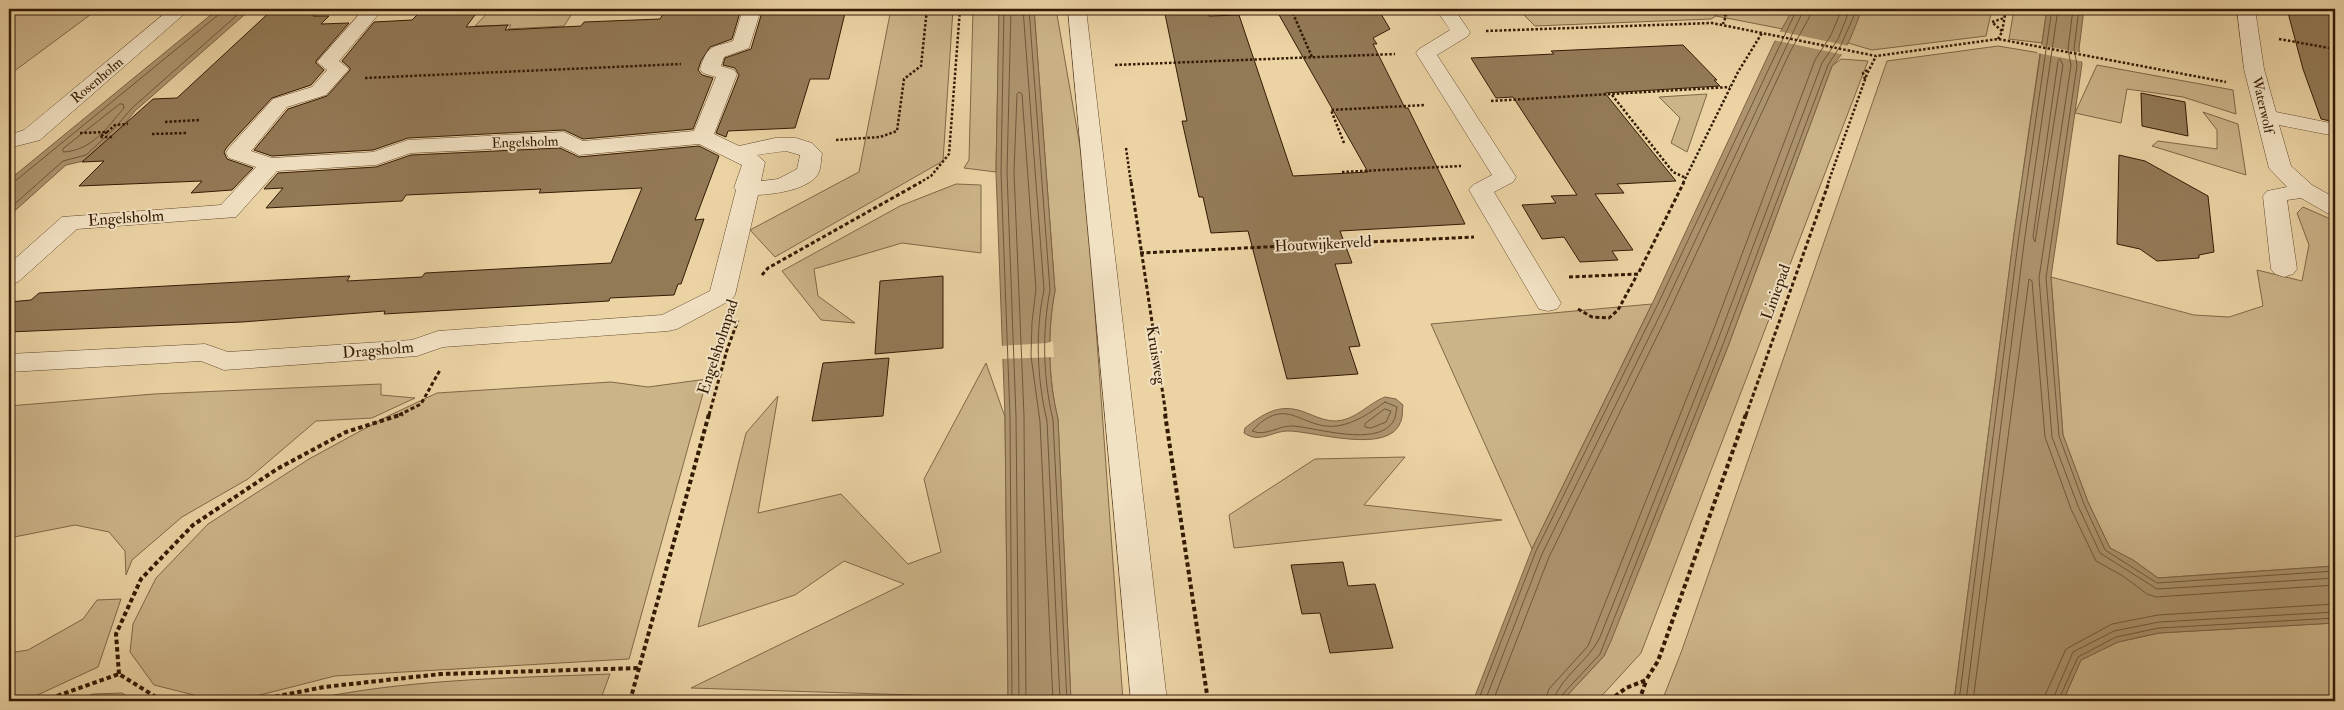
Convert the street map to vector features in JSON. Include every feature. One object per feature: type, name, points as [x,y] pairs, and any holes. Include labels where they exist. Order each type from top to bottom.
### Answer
[{"type":"street","name":"Rosenholm","points":[[9,142],[32,135],[181,9]]},
{"type":"street","points":[[330,79],[339,69],[327,62],[374,9]]},
{"type":"street","points":[[702,138],[727,74],[710,69],[715,53],[742,44],[752,9]]},
{"type":"street","points":[[1077,9],[1149,701]]},
{"type":"street","points":[[1445,9],[1460,32],[1426,53],[1505,177],[1481,190],[1548,303]]},
{"type":"street","name":"Waterwolf","points":[[2246,9],[2254,69],[2280,168],[2304,190],[2335,208]]},
{"type":"street","name":"Engelsholm","points":[[330,79],[319,91],[280,103],[237,153],[270,165],[376,158],[408,147],[564,139],[579,148],[702,138]]},
{"type":"street","points":[[2266,116],[2335,130]]},
{"type":"street","name":"Dragsholm","points":[[9,363],[205,352],[224,361],[417,348],[438,339],[458,337],[668,323],[722,295],[746,188],[754,162],[702,138]]},
{"type":"street","points":[[735,154],[766,146],[798,144],[806,147],[810,153],[808,172],[794,182],[780,186],[746,188]]},
{"type":"street","name":"Engelsholm","points":[[10,276],[70,222],[228,212],[270,165]]},
{"type":"street","points":[[2284,269],[2275,196],[2304,190]]},
{"type":"path","points":[[806,147],[823,140],[880,137],[897,131],[904,79],[921,66],[927,9]]},
{"type":"path","points":[[758,280],[768,268],[931,176],[949,154],[960,9]]},
{"type":"path","points":[[1291,9],[1312,57]]},
{"type":"path","points":[[1717,9],[1726,16],[1722,24]]},
{"type":"path","points":[[1998,39],[2002,32],[2006,9]]},
{"type":"path","points":[[2002,32],[1992,22],[2004,18]]},
{"type":"path","points":[[1460,32],[1712,23],[1876,56],[1998,39],[2260,89]]},
{"type":"path","points":[[1574,305],[1584,315],[1595,319],[1609,318],[1618,310],[1638,274],[1730,87],[1762,33]]},
{"type":"path","points":[[2249,33],[2335,48]]},
{"type":"path","points":[[1114,65],[1426,53]]},
{"type":"path","points":[[1113,56],[1116,75]]},
{"type":"path","name":"Liniepad","points":[[1638,701],[1646,680],[1658,661],[1865,79],[1876,56]]},
{"type":"path","points":[[330,79],[713,62]]},
{"type":"path","points":[[1344,143],[1331,110],[1730,87]]},
{"type":"path","points":[[1612,94],[1673,172],[1686,178]]},
{"type":"path","points":[[165,122],[199,120]]},
{"type":"path","points":[[114,136],[100,137],[115,124],[128,124]]},
{"type":"path","points":[[78,133],[107,132]]},
{"type":"path","points":[[152,134],[186,133]]},
{"type":"path","name":"Kruisweg","points":[[1125,144],[1208,701]]},
{"type":"path","points":[[1342,172],[1497,165]]},
{"type":"path","name":"Houtwijkerveld","points":[[1140,253],[1507,235]]},
{"type":"path","points":[[1534,280],[1638,274]]},
{"type":"path","name":"Engelsholmpad","points":[[630,701],[727,350],[740,317]]},
{"type":"path","points":[[119,674],[116,634],[141,579],[193,525],[277,469],[346,432],[408,412],[422,404],[458,337]]},
{"type":"path","points":[[253,701],[324,687],[441,674],[640,668]]},
{"type":"path","points":[[43,701],[119,674]]},
{"type":"path","points":[[119,674],[159,699],[179,701]]},
{"type":"path","points":[[1609,701],[1616,693],[1632,684],[1646,680]]},
{"type":"shaded area","points":[[9,9],[98,9],[9,75]]},
{"type":"shaded area","points":[[491,9],[575,9],[564,26],[508,29],[511,25],[475,26]]},
{"type":"shaded area","points":[[891,9],[953,9],[943,161],[775,257],[750,230],[859,172]]},
{"type":"shaded area","points":[[973,9],[999,9],[996,172],[964,168],[969,160]]},
{"type":"shaded area","points":[[1034,9],[1056,9],[1085,175],[1123,701],[1071,701],[1058,419],[1052,387],[1050,355],[1052,307],[1055,291]]},
{"type":"shaded area","points":[[1454,9],[1708,9],[1716,16],[1711,19],[1535,26],[1520,11],[1456,14]]},
{"type":"shaded area","points":[[1721,9],[1793,9],[1783,29],[1716,16]]},
{"type":"shaded area","points":[[1862,9],[1992,9],[1986,36],[1872,50],[1848,43]]},
{"type":"shaded area","points":[[2014,9],[2047,9],[2042,43],[2009,39]]},
{"type":"shaded area","points":[[1998,46],[2040,53],[2014,234],[1954,701],[1662,701],[1682,650],[1887,61]]},
{"type":"shaded area","points":[[1841,59],[1868,61],[1641,653],[1597,701],[1562,701],[1604,656],[1727,349],[1832,66]]},
{"type":"shaded area","points":[[2097,65],[2233,90],[2236,114],[2183,97],[2127,89],[2121,123],[2075,113]]},
{"type":"shaded area","points":[[1707,94],[1687,152],[1671,143],[1680,118],[1659,97]]},
{"type":"shaded area","points":[[2203,112],[2238,124],[2246,175],[2152,146],[2158,141],[2217,149],[2217,130]]},
{"type":"shaded area","points":[[956,184],[981,185],[981,253],[902,243],[814,269],[818,296],[855,323],[821,320],[782,271],[900,206]]},
{"type":"shaded area","points":[[2303,207],[2335,221],[2335,566],[2158,578],[2133,560],[2110,548],[2088,502],[2063,435],[2051,277],[2194,315],[2229,317],[2263,306],[2257,270],[2302,281],[2309,245],[2297,213]]},
{"type":"shaded area","points":[[1652,304],[1532,549],[1431,324]]},
{"type":"shaded area","points":[[986,363],[1005,417],[1008,698],[691,688],[904,584],[844,561],[795,595],[698,627],[746,433],[778,396],[758,513],[841,494],[908,564],[941,552],[924,479]]},
{"type":"shaded area","points":[[707,379],[629,659],[335,676],[256,696],[202,697],[154,685],[130,652],[133,624],[156,578],[208,524],[309,459],[386,417],[437,393],[611,382],[648,387]]},
{"type":"shaded area","points":[[381,384],[381,395],[415,398],[372,418],[316,421],[248,479],[182,517],[132,560],[126,575],[125,551],[109,532],[75,525],[9,538],[9,406],[154,394]]},
{"type":"shaded area","points":[[1405,457],[1364,505],[1502,520],[1234,548],[1229,515],[1315,459]]},
{"type":"shaded area","points":[[121,599],[98,667],[29,699],[9,701],[9,653],[28,650],[83,619],[97,600]]},
{"type":"shaded area","points":[[2335,623],[2335,701],[2063,701],[2081,660],[2118,642],[2159,633]]},
{"type":"shaded area","points":[[610,674],[600,701],[304,701],[380,688],[418,684],[495,678]]},
{"type":"shaded area","points":[[122,693],[134,701],[74,701],[93,694]]},
{"type":"water","points":[[218,9],[251,9],[135,111],[117,133],[88,160],[66,165],[9,216],[9,180]]},
{"type":"water","points":[[999,9],[1034,9],[1055,291],[1052,307],[1050,355],[1052,387],[1058,419],[1071,701],[971,701],[1008,698],[1005,417],[996,172]]},
{"type":"water","points":[[1793,9],[1862,9],[1846,46],[1832,66],[1727,349],[1611,641],[1604,656],[1562,701],[1473,701],[1532,549],[1652,304],[1774,43]]},
{"type":"water","points":[[2047,9],[2084,9],[2079,49],[2082,64],[2051,277],[2063,435],[2088,502],[2110,548],[2133,560],[2158,578],[2335,566],[2335,623],[2159,633],[2118,642],[2081,660],[2063,701],[1954,701],[2014,234]]},
{"type":"water","points":[[1385,397],[1396,399],[1403,405],[1401,421],[1394,431],[1382,437],[1367,440],[1350,439],[1288,431],[1255,437],[1244,433],[1245,428],[1256,420],[1267,413],[1279,409],[1293,409],[1334,421],[1355,415]]},
{"type":"pier","points":[[1778,31],[1849,46],[1845,55],[1773,40]]},
{"type":"pier","points":[[2039,45],[2083,53],[2085,62],[2037,53]]},
{"type":"pier","points":[[1053,341],[1054,357],[1000,359],[1000,346]]},
{"type":"building","points":[[273,9],[320,9],[313,16],[329,16],[321,24],[349,23],[316,61],[324,70],[311,85],[272,98],[227,147],[224,152],[227,159],[253,168],[232,190],[191,193],[202,181],[79,186],[104,161],[82,162],[153,99],[177,98]]},
{"type":"building","points":[[741,9],[732,39],[710,47],[701,61],[698,70],[702,75],[713,78],[693,129],[583,139],[564,130],[408,138],[373,150],[272,156],[254,150],[288,109],[327,96],[350,70],[342,61],[374,22],[412,20],[418,14],[478,11],[466,27],[508,25],[505,30],[581,26],[584,22],[660,19],[665,11]]},
{"type":"building","points":[[763,9],[846,9],[829,79],[810,79],[795,128],[728,131],[726,137],[716,133],[739,75],[735,68],[723,65],[725,58],[751,49]]},
{"type":"building","points":[[1164,9],[1207,9],[1209,16],[1239,15],[1293,176],[1368,172],[1278,13],[1295,13],[1294,9],[1378,9],[1390,29],[1373,38],[1377,44],[1373,44],[1405,108],[1408,108],[1465,224],[1340,231],[1352,263],[1335,264],[1360,346],[1349,347],[1358,374],[1287,379],[1248,231],[1211,233],[1203,197],[1199,197],[1182,121],[1187,121]]},
{"type":"building","points":[[2287,9],[2322,9],[2323,12],[2335,14],[2335,122],[2321,119],[2303,69]]},
{"type":"building","points":[[1683,45],[1717,80],[1714,80],[1720,86],[1605,93],[1676,181],[1617,184],[1624,193],[1595,194],[1633,250],[1612,251],[1618,260],[1580,262],[1564,237],[1542,239],[1522,205],[1556,203],[1551,196],[1577,195],[1513,97],[1496,98],[1471,58],[1554,54],[1551,51]]},
{"type":"building","points":[[2141,93],[2185,102],[2188,136],[2142,126]]},
{"type":"building","points":[[699,146],[719,156],[695,220],[704,219],[681,284],[678,284],[674,295],[610,298],[609,301],[384,314],[385,311],[242,322],[9,332],[9,302],[31,300],[39,293],[350,276],[347,281],[422,277],[425,273],[611,263],[642,188],[539,193],[541,189],[406,195],[402,201],[266,208],[283,188],[264,189],[278,173],[376,167],[411,155],[560,148],[579,157]]},
{"type":"building","points":[[2119,155],[2145,161],[2208,196],[2214,252],[2199,255],[2199,258],[2157,261],[2140,249],[2117,244]]},
{"type":"building","points":[[943,276],[943,348],[875,354],[880,281]]},
{"type":"building","points":[[889,358],[883,416],[812,421],[823,363]]},
{"type":"building","points":[[1343,562],[1348,586],[1375,584],[1393,648],[1330,653],[1320,613],[1302,614],[1291,565]]}]
